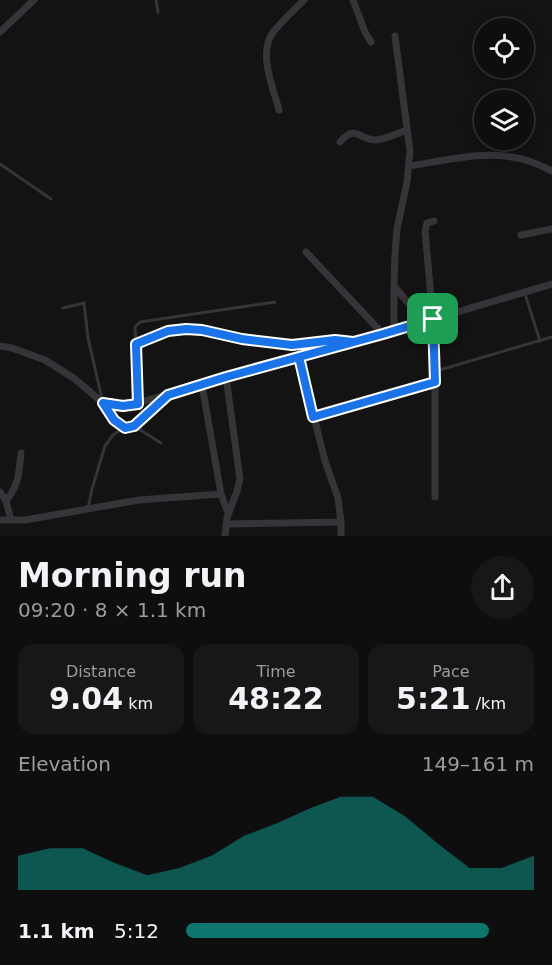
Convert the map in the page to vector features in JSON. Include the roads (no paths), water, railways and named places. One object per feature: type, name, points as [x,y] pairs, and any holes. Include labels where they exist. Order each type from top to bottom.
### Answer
[{"type":"street","points":[[0,32],[34,0]]},
{"type":"street","points":[[279,110],[268,69],[267,46],[273,32],[304,0]]},
{"type":"street","points":[[353,0],[371,42]]},
{"type":"street","points":[[394,330],[397,229],[409,166],[410,143],[395,36]]},
{"type":"street","points":[[340,142],[350,134],[376,140],[407,130]]},
{"type":"street","points":[[409,166],[485,155],[529,161],[552,171]]},
{"type":"street","points":[[434,221],[428,223],[425,231],[435,371],[435,497]]},
{"type":"street","points":[[521,235],[552,229]]},
{"type":"street","points":[[306,252],[383,334]]},
{"type":"street","points":[[0,346],[31,354],[56,366],[103,403],[123,406],[138,404],[552,284]]},
{"type":"street","points":[[394,286],[424,322]]},
{"type":"street","points":[[138,404],[136,344],[168,331],[202,330],[242,339],[292,345],[335,340],[353,342]]},
{"type":"street","points":[[299,357],[325,461],[338,498],[341,536]]},
{"type":"street","points":[[224,536],[228,513],[240,478],[226,377]]},
{"type":"street","points":[[313,417],[435,382]]},
{"type":"street","points":[[202,385],[221,494],[228,513]]},
{"type":"street","points":[[6,501],[17,483],[21,453]]},
{"type":"street","points":[[0,492],[6,501],[11,520]]},
{"type":"street","points":[[0,520],[25,519],[139,500],[221,494]]},
{"type":"street","points":[[226,524],[341,522]]},
{"type":"lane","points":[[156,0],[158,12]]},
{"type":"lane","points":[[0,164],[51,199]]},
{"type":"lane","points":[[524,292],[540,341]]},
{"type":"lane","points":[[136,344],[135,330],[136,325],[140,322],[275,302]]},
{"type":"lane","points":[[63,308],[84,303],[88,338],[103,403],[114,420],[125,428]]},
{"type":"lane","points":[[435,371],[552,337]]},
{"type":"lane","points":[[88,508],[105,446],[113,435],[134,426],[168,395]]},
{"type":"lane","points":[[134,426],[161,443]]}]
